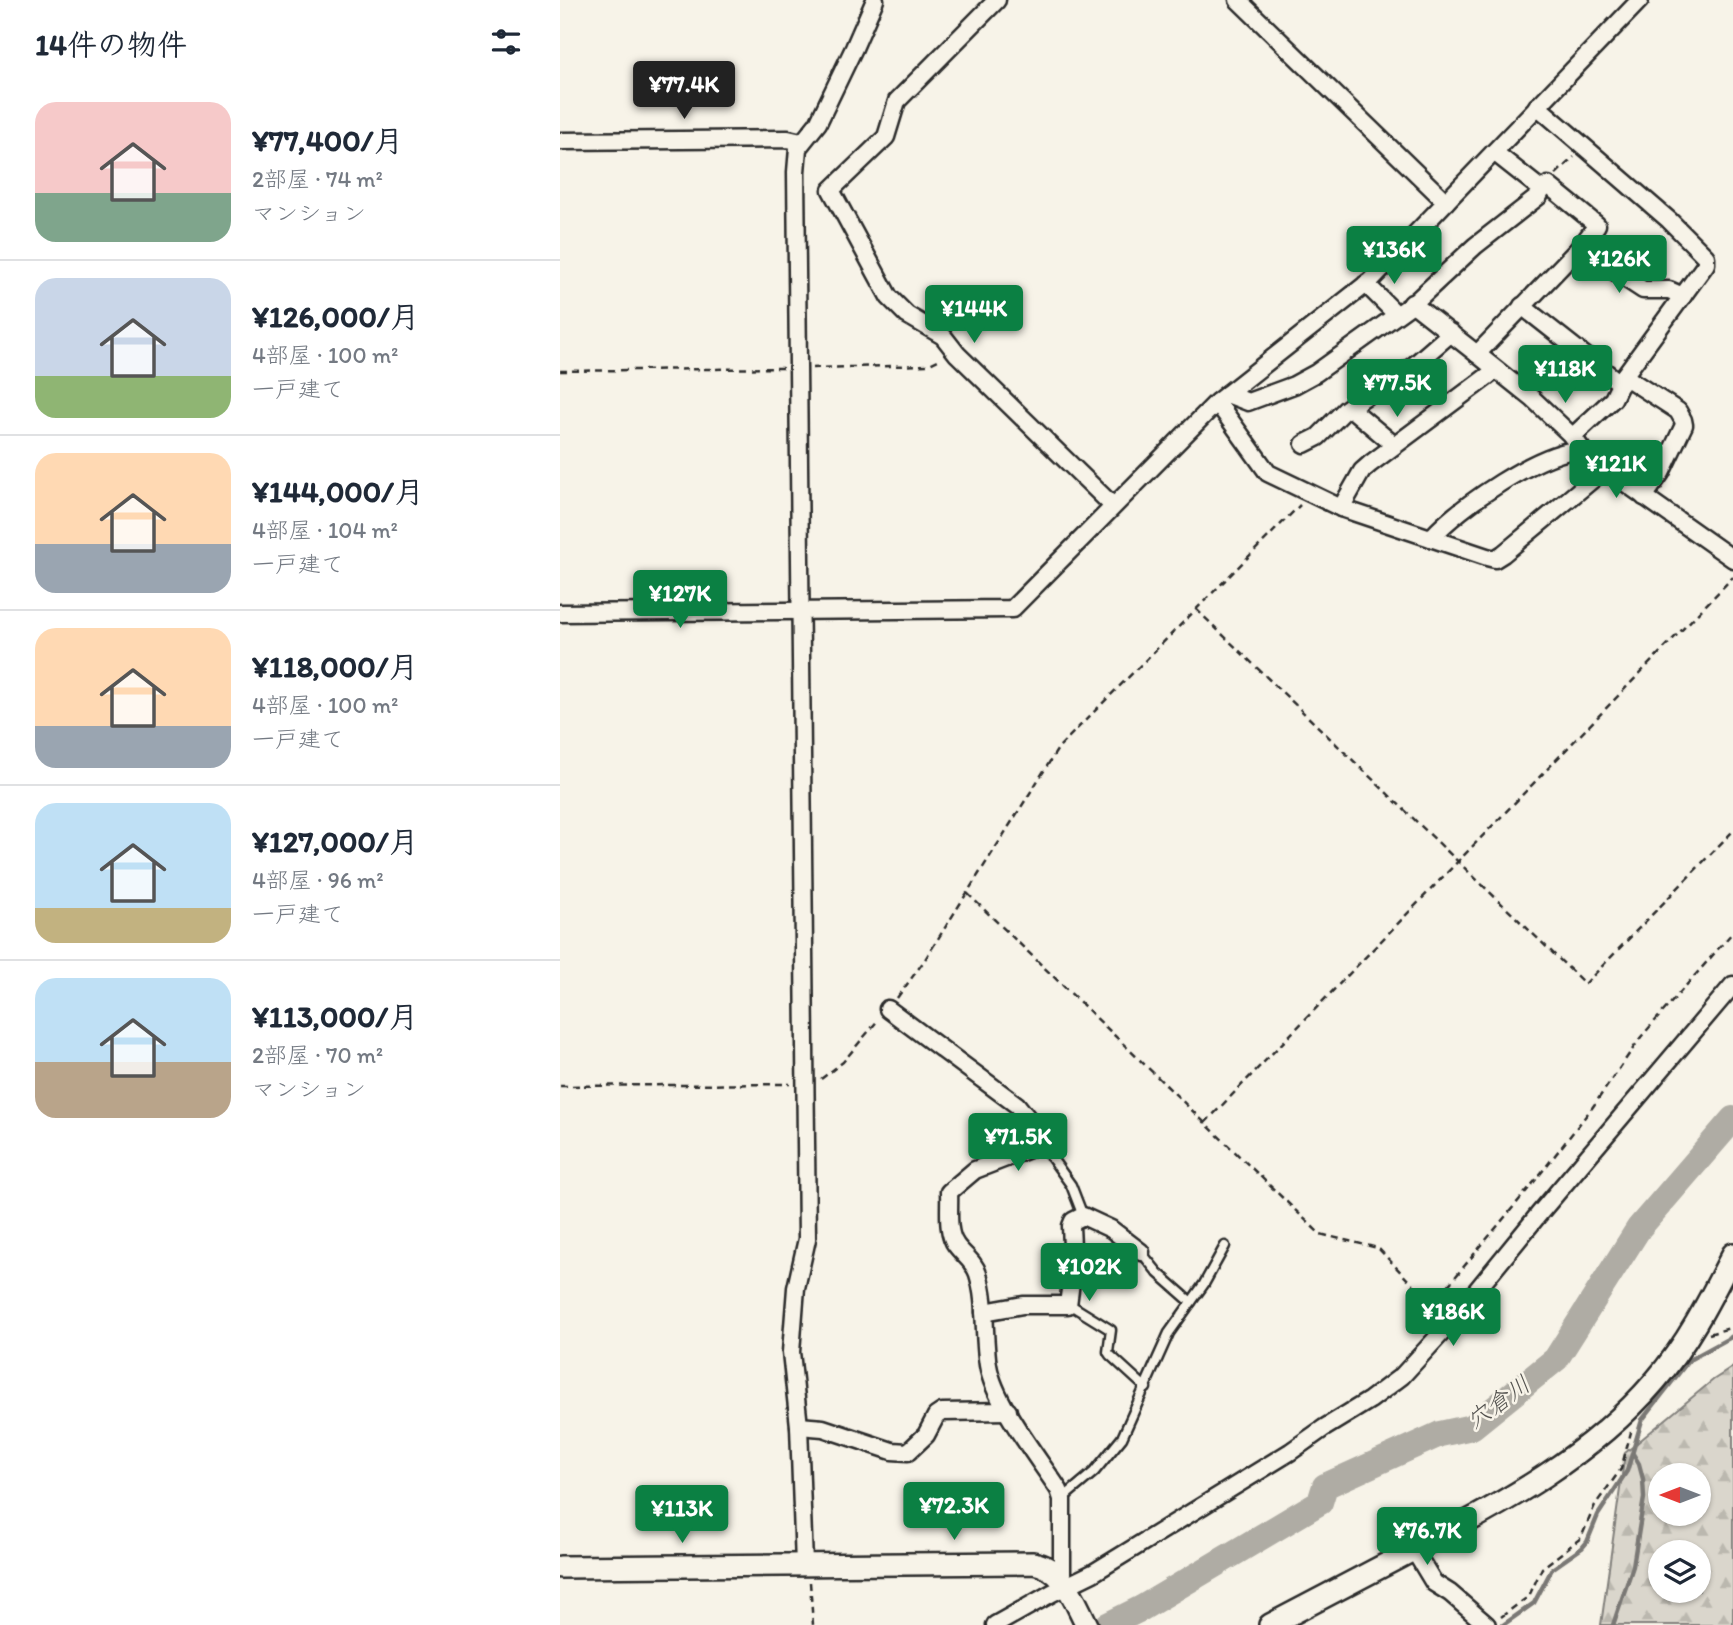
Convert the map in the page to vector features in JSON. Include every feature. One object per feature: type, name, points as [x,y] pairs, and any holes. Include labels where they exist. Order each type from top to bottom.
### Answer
[{"type":"main road","points":[[1270,1625],[1516,1494],[1595,1439],[1655,1381],[1685,1341],[1733,1254]]},
{"type":"main road","points":[[560,1567],[1033,1563],[1053,1569],[1066,1585],[1087,1625]]},
{"type":"street","points":[[807,1565],[799,1426],[791,1352],[796,1288],[807,1239],[797,148],[818,123],[874,0]]},
{"type":"street","points":[[997,0],[897,101],[886,137],[831,190],[889,297],[907,315],[943,336],[1113,506]]},
{"type":"street","points":[[1238,0],[1446,202]]},
{"type":"street","points":[[560,613],[1012,609],[1222,398],[1366,284],[1640,0]]},
{"type":"street","points":[[1431,538],[1442,526],[1524,468],[1569,450],[1577,443],[1614,399],[1622,380],[1706,264],[1706,257],[1669,220],[1537,106]]},
{"type":"street","points":[[560,141],[788,139],[801,142]]},
{"type":"street","points":[[1477,354],[1579,248],[1597,225],[1494,152]]},
{"type":"street","points":[[1222,398],[1248,402],[1294,385],[1316,373],[1412,303],[1475,246],[1539,196],[1545,188]]},
{"type":"street","points":[[1579,248],[1643,290],[1669,290],[1683,296]]},
{"type":"street","points":[[1366,284],[1396,314]]},
{"type":"street","points":[[1412,303],[1532,398],[1577,443],[1599,474]]},
{"type":"street","points":[[1522,306],[1622,380],[1678,411],[1684,419],[1684,425],[1661,473],[1644,497]]},
{"type":"street","points":[[1304,444],[1318,437],[1349,407],[1413,366],[1451,333]]},
{"type":"street","points":[[1341,508],[1362,471],[1393,444],[1496,370]]},
{"type":"street","points":[[1222,398],[1268,473],[1341,508],[1494,559],[1599,474],[1612,475],[1733,559]]},
{"type":"street","points":[[1349,407],[1393,444]]},
{"type":"street","points":[[995,1625],[1093,1573],[1290,1452],[1402,1377],[1733,985]]},
{"type":"street","points":[[888,1009],[1017,1105],[1038,1131],[1037,1143],[1032,1148],[975,1170],[949,1192],[951,1237],[978,1273],[988,1365],[994,1386],[1062,1499],[1066,1585]]},
{"type":"street","points":[[984,1312],[1023,1305],[1069,1304],[1073,1266],[1071,1226],[1073,1221],[1083,1216],[1111,1229],[1141,1252]]},
{"type":"street","points":[[799,1426],[823,1428],[892,1451],[908,1452],[926,1435],[936,1416],[942,1412],[1008,1410]]},
{"type":"street","points":[[1414,1550],[1434,1583],[1493,1622]]},
{"type":"lane","points":[[1037,1143],[1043,1146],[1071,1185],[1083,1216]]},
{"type":"lane","points":[[1062,1499],[1077,1489],[1122,1438],[1169,1333],[1204,1284],[1225,1246]]},
{"type":"lane","points":[[1141,1252],[1158,1273],[1191,1302]]},
{"type":"lane","points":[[1069,1304],[1111,1330],[1108,1352],[1146,1388]]},
{"type":"path","points":[[1545,188],[1549,180],[1585,146]]},
{"type":"path","points":[[560,371],[928,365],[954,349]]},
{"type":"path","points":[[560,1086],[805,1083],[823,1079],[843,1062],[924,961],[1059,747],[1312,493]]},
{"type":"path","points":[[1205,1123],[1733,577]]},
{"type":"path","points":[[1195,609],[1585,984],[1733,831]]},
{"type":"path","points":[[967,893],[1320,1234],[1378,1248],[1424,1297],[1430,1300],[1437,1299],[1542,1172],[1592,1108],[1641,1037],[1733,932]]},
{"type":"path","points":[[1493,1622],[1529,1596],[1542,1568],[1577,1543],[1585,1533],[1595,1505],[1621,1469],[1634,1417],[1632,1405]]},
{"type":"path","points":[[807,1565],[813,1625]]},
{"type":"green space","points":[[1733,1367],[1733,1625],[1601,1625],[1625,1453],[1713,1380]]},
{"type":"waterway","name":"穴倉川","points":[[1108,1625],[1142,1608],[1320,1502],[1325,1486],[1440,1434],[1472,1427],[1556,1359],[1639,1228],[1733,1119]]},
{"type":"waterway","points":[[1503,1625],[1534,1603],[1552,1569],[1587,1542],[1598,1515],[1627,1471],[1642,1420],[1689,1360],[1733,1336]]},
{"type":"waterway","points":[[1613,1625],[1633,1566],[1644,1498],[1643,1479],[1633,1454]]}]
